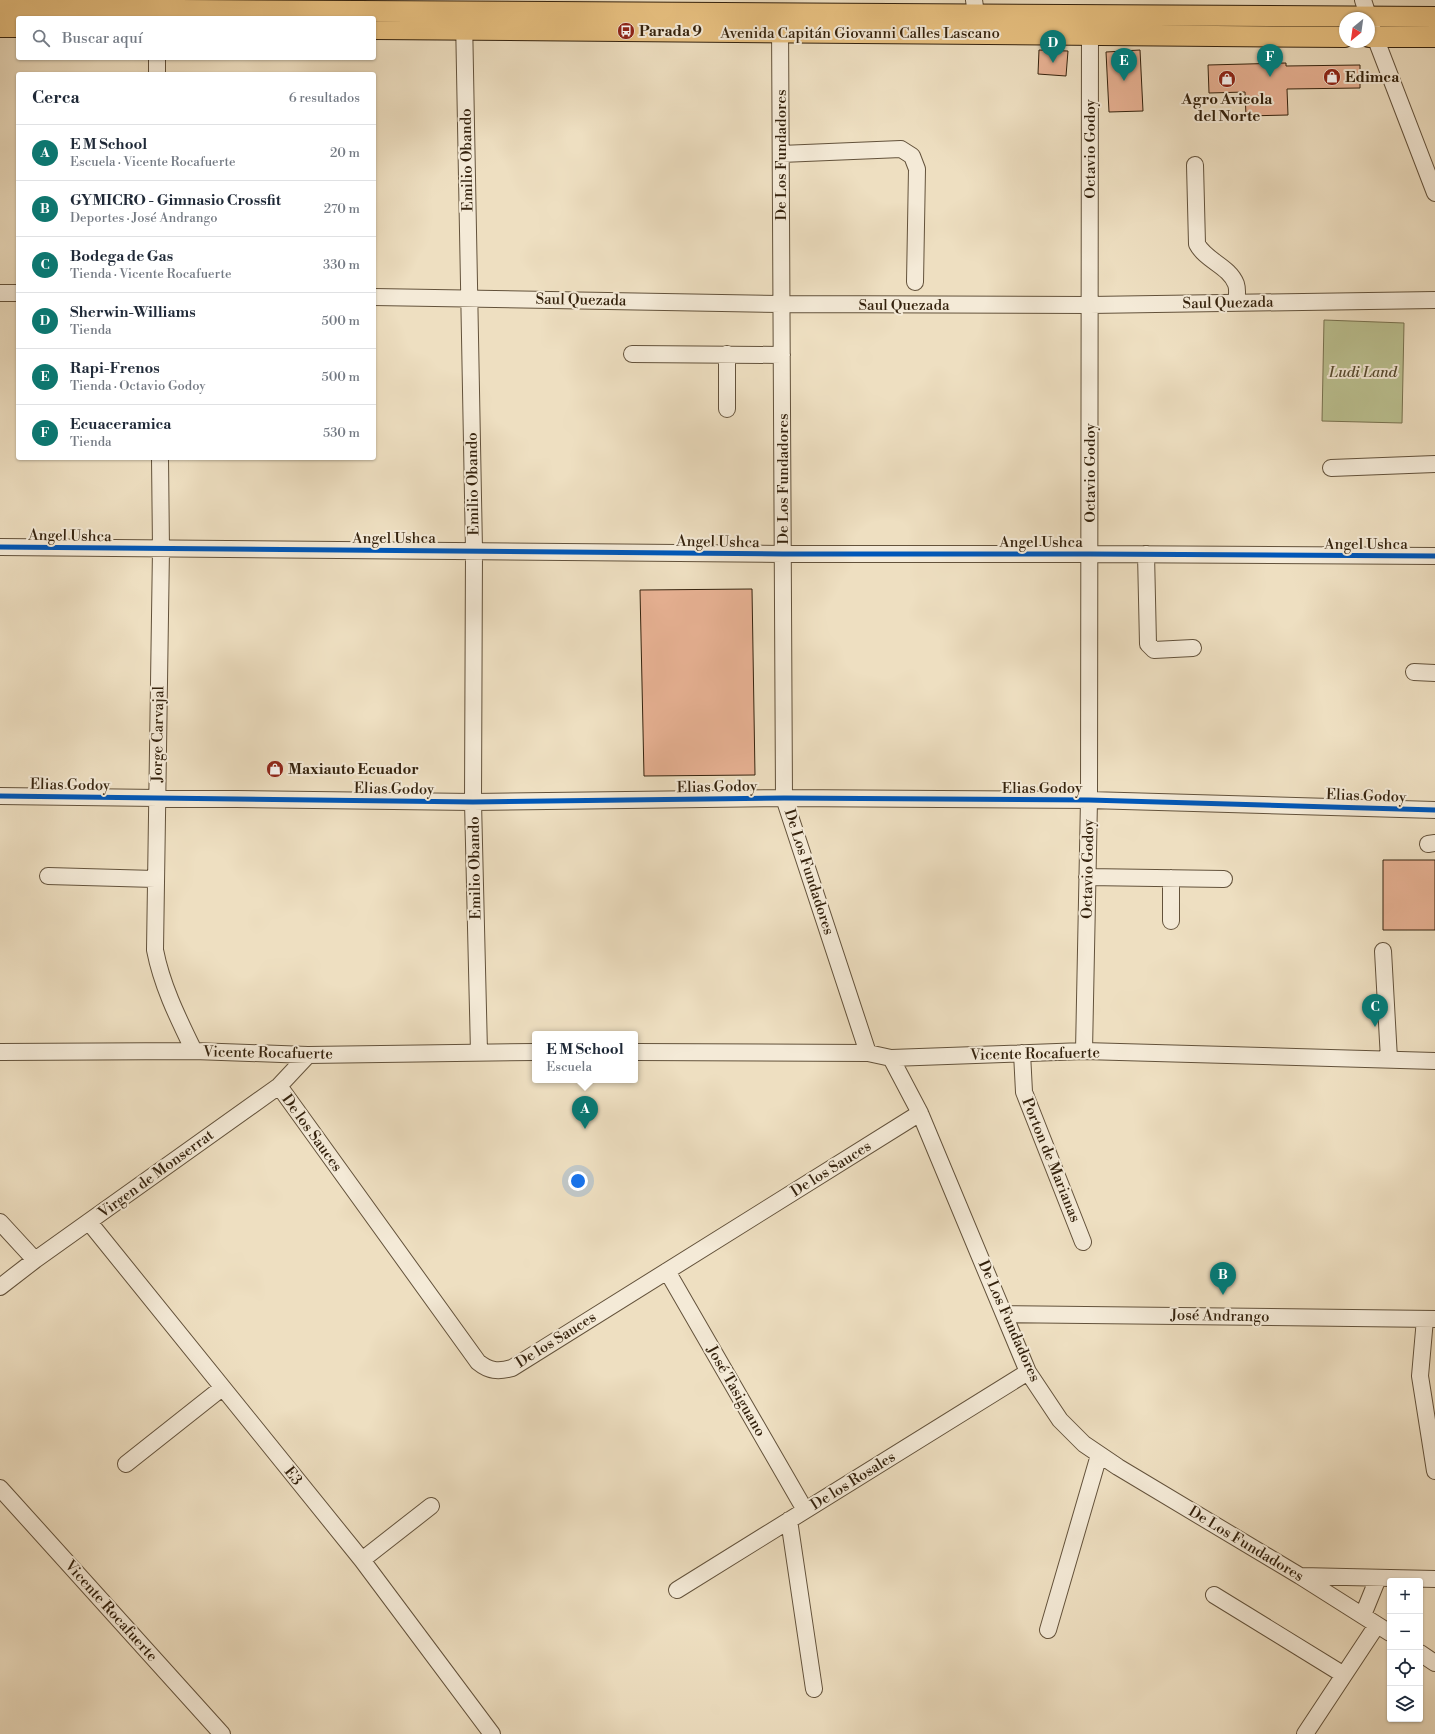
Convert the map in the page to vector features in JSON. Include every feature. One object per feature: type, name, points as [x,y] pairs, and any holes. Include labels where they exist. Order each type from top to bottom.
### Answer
[{"type":"main road","points":[[376,19],[464,21],[636,15],[780,23],[975,7],[1091,14],[1366,8],[1435,17]]},
{"type":"main road","points":[[0,9],[245,16]]},
{"type":"main road","points":[[376,30],[464,21]]},
{"type":"main road","name":"Avenida Capitán Giovanni Calles Lascano","points":[[780,23],[1090,35],[1339,36]]},
{"type":"main road","points":[[0,27],[16,27]]},
{"type":"main road","points":[[1375,37],[1435,37]]},
{"type":"street","name":"Octavio Godoy","points":[[1084,1052],[1089,800],[1091,14]]},
{"type":"street","name":"Emilio Obando","points":[[464,21],[474,550],[474,802],[480,1052]]},
{"type":"street","name":"De Los Fundadores","points":[[780,23],[784,798],[868,1053]]},
{"type":"street","points":[[1375,44],[1435,193]]},
{"type":"street","points":[[157,60],[157,72]]},
{"type":"street","points":[[780,154],[901,149],[912,156],[917,169],[915,282]]},
{"type":"street","points":[[1195,165],[1197,244],[1205,254],[1231,275],[1236,284],[1236,303]]},
{"type":"street","points":[[0,293],[16,293]]},
{"type":"street","name":"Saul Quezada","points":[[376,297],[781,304],[1090,305],[1435,300]]},
{"type":"street","points":[[632,354],[782,354]]},
{"type":"street","points":[[727,354],[728,409]]},
{"type":"street","name":"Jorge Carvajal","points":[[160,460],[161,549],[156,799],[155,950],[159,973],[168,998],[194,1051]]},
{"type":"street","points":[[1330,468],[1435,464]]},
{"type":"street","name":"Angel Ushca","points":[[0,547],[474,550],[783,554],[1435,556]]},
{"type":"street","points":[[1146,554],[1148,644],[1154,650],[1193,648]]},
{"type":"street","points":[[1414,672],[1435,673]]},
{"type":"street","name":"Elias Godoy","points":[[0,796],[474,802],[784,798],[1089,800],[1435,810]]},
{"type":"street","points":[[48,876],[155,879]]},
{"type":"street","points":[[1087,876],[1224,879]]},
{"type":"street","points":[[1171,878],[1171,921]]},
{"type":"street","points":[[1382,951],[1389,1059]]},
{"type":"street","name":"Vicente Rocafuerte","points":[[0,1052],[194,1051],[308,1055],[532,1052]]},
{"type":"street","name":"Vicente Rocafuerte","points":[[638,1052],[868,1053],[891,1058],[1084,1052],[1435,1061]]},
{"type":"street","name":"Porton de Marianas","points":[[1022,1053],[1024,1092],[1083,1242]]},
{"type":"street","name":"Virgen de Monserrat","points":[[0,1287],[35,1260],[279,1086],[308,1055]]},
{"type":"street","name":"De Los Fundadores","points":[[891,1058],[920,1113],[1028,1372],[1060,1420],[1084,1444],[1099,1455],[1300,1576],[1383,1629]]},
{"type":"street","name":"De los Sauces","points":[[279,1086],[478,1362],[485,1368],[494,1371],[503,1371],[512,1368],[920,1113]]},
{"type":"street","points":[[0,1222],[35,1260]]},
{"type":"street","name":"E3","points":[[89,1222],[362,1560],[485,1732]]},
{"type":"street","name":"José Tasiguano","points":[[667,1271],[805,1510]]},
{"type":"street","name":"José Andrango","points":[[1004,1314],[1430,1319]]},
{"type":"street","points":[[1430,1319],[1420,1376],[1435,1471]]},
{"type":"street","name":"De los Rosales","points":[[677,1590],[1028,1372]]},
{"type":"street","points":[[126,1464],[222,1388]]},
{"type":"street","points":[[1048,1630],[1099,1455]]},
{"type":"street","name":"Vicente Rocafuerte","points":[[0,1488],[222,1734]]},
{"type":"street","points":[[362,1560],[431,1506]]},
{"type":"street","points":[[789,1520],[814,1689]]},
{"type":"street","points":[[1300,1576],[1435,1579]]},
{"type":"street","points":[[1363,1615],[1378,1578]]},
{"type":"street","points":[[1214,1595],[1344,1675]]},
{"type":"street","points":[[1305,1734],[1344,1675],[1383,1629]]},
{"type":"street","points":[[1423,1655],[1435,1663]]},
{"type":"green space","name":"Ludi Land","points":[[1324,320],[1404,323],[1402,423],[1322,421]]},
{"type":"building","points":[[1039,50],[1068,51],[1066,76],[1038,74]]},
{"type":"building","points":[[1140,50],[1143,111],[1109,112],[1106,52]]},
{"type":"building","points":[[1286,63],[1286,66],[1360,65],[1360,88],[1287,89],[1288,115],[1246,116],[1245,92],[1209,93],[1208,65]]},
{"type":"building","points":[[752,589],[755,775],[644,776],[640,590]]},
{"type":"building","points":[[1383,860],[1435,860],[1435,930],[1383,930]]},
{"type":"cycle path","points":[[0,547],[783,554],[1435,556]]},
{"type":"cycle path","points":[[0,796],[473,802],[784,798],[1089,800],[1435,810]]},
{"type":"place","name":"Parada 9","points":[[626,31]]},
{"type":"place","name":"Sherwin-Williams","points":[[1053,63]]},
{"type":"place","name":"Ecuaceramica","points":[[1270,77]]},
{"type":"place","name":"Edimca","points":[[1332,77]]},
{"type":"place","name":"Agro Avicola del Norte","points":[[1227,79]]},
{"type":"place","name":"Rapi-Frenos","points":[[1124,81]]},
{"type":"place","name":"Maxiauto Ecuador","points":[[275,769]]},
{"type":"place","name":"Bodega de Gas","points":[[1375,1027]]},
{"type":"place","name":"E M School","points":[[585,1129]]},
{"type":"place","name":"GYMICRO - Gimnasio Crossfit","points":[[1223,1295]]}]
